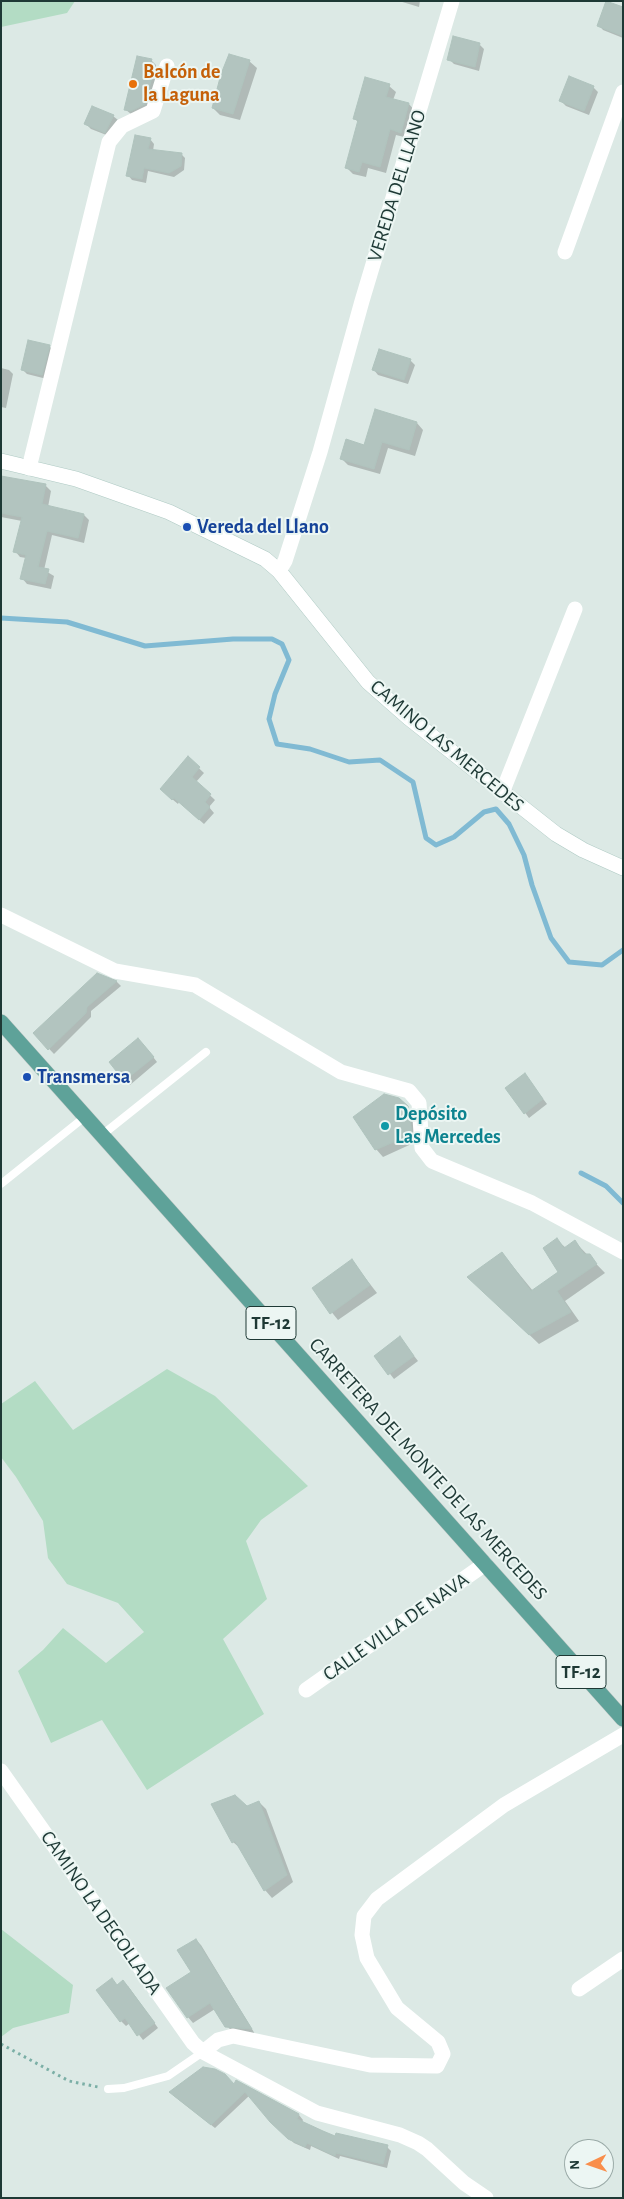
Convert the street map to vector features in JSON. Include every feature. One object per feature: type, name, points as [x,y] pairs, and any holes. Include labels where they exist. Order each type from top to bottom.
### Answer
[{"type":"main road","name":"CARRETERA DEL MONTE DE LAS MERCEDES","points":[[1,1022],[623,1719]]},
{"type":"street","name":"VEREDA DEL LLANO","points":[[279,571],[285,561],[320,452],[362,301],[452,1]]},
{"type":"street","points":[[30,468],[109,142],[122,126],[153,111],[167,66]]},
{"type":"street","points":[[565,252],[623,92]]},
{"type":"street","name":"CAMINO LAS MERCEDES","points":[[1,461],[76,479],[169,512],[264,559],[279,571],[368,682],[409,718],[556,834],[583,850],[623,868]]},
{"type":"street","points":[[502,793],[575,609]]},
{"type":"street","points":[[1,915],[115,971],[195,985],[341,1072],[409,1091],[419,1103],[422,1148],[432,1161],[532,1203],[623,1252]]},
{"type":"street","name":"CALLE VILLA DE NAVA","points":[[306,1690],[485,1564]]},
{"type":"street","points":[[203,2052],[218,2040],[233,2036],[370,2065],[437,2066],[443,2054],[438,2042],[398,2008],[367,1958],[362,1935],[364,1916],[377,1899],[504,1805],[623,1735]]},
{"type":"street","name":"CAMINO LA DEGOLLADA","points":[[1,1772],[193,2043],[203,2052],[317,2113],[400,2135],[418,2143],[427,2148],[464,2183],[486,2198]]},
{"type":"street","points":[[579,1988],[623,1959]]},
{"type":"lane","points":[[102,1135],[206,1052]]},
{"type":"lane","points":[[1,1184],[86,1116]]},
{"type":"lane","points":[[108,2089],[124,2088],[168,2076],[203,2052]]},
{"type":"path","points":[[1,2044],[69,2081],[108,2089]]},
{"type":"green space","points":[[1,1],[75,1],[67,13],[1,27]]},
{"type":"green space","points":[[167,1369],[215,1396],[308,1486],[261,1520],[246,1541],[267,1599],[223,1639],[264,1714],[147,1790],[102,1720],[51,1743],[18,1671],[43,1650],[63,1628],[106,1663],[144,1632],[118,1603],[67,1584],[48,1558],[43,1521],[16,1477],[1,1457],[1,1404],[35,1381],[73,1430]]},
{"type":"green space","points":[[1,1929],[73,1985],[69,2013],[13,2028],[1,2037]]},
{"type":"building","points":[[606,1],[623,7],[623,36],[597,26]]},
{"type":"building","points":[[453,36],[480,43],[475,67],[447,60]]},
{"type":"building","points":[[229,54],[250,60],[233,114],[212,108],[221,74]]},
{"type":"building","points":[[137,56],[152,59],[148,72],[153,73],[145,104],[131,111],[124,110]]},
{"type":"building","points":[[569,76],[594,86],[584,111],[559,101]]},
{"type":"building","points":[[365,77],[390,84],[386,97],[409,103],[401,133],[390,129],[380,167],[362,162],[359,172],[345,168],[358,120],[353,119]]},
{"type":"building","points":[[92,106],[114,115],[105,133],[84,124]]},
{"type":"building","points":[[135,135],[151,138],[148,149],[182,153],[181,166],[169,173],[144,168],[142,179],[126,176]]},
{"type":"building","points":[[28,340],[50,345],[42,375],[21,370]]},
{"type":"building","points":[[379,349],[411,359],[404,380],[372,370]]},
{"type":"building","points":[[375,409],[417,422],[409,450],[382,442],[374,469],[340,459],[346,439],[364,445]]},
{"type":"building","points":[[1,476],[46,484],[42,504],[84,514],[78,538],[47,531],[38,567],[49,569],[45,584],[20,579],[26,555],[13,552],[22,517],[1,513]]},
{"type":"building","points":[[188,756],[200,767],[192,777],[211,794],[205,802],[210,807],[199,820],[174,798],[172,800],[160,789]]},
{"type":"building","points":[[97,973],[117,981],[87,1007],[86,1013],[48,1050],[33,1033]]},
{"type":"building","points":[[138,1038],[154,1057],[124,1081],[109,1062]]},
{"type":"building","points":[[525,1073],[543,1099],[524,1114],[505,1088]]},
{"type":"building","name":"Depósito Las Mercedes","points":[[384,1094],[399,1098],[408,1106],[412,1134],[375,1150],[353,1117]]},
{"type":"building","points":[[557,1238],[564,1248],[575,1240],[584,1254],[590,1254],[597,1264],[557,1291],[571,1312],[529,1335],[467,1277],[502,1252],[531,1291],[558,1272],[543,1248]]},
{"type":"building","points":[[352,1259],[370,1285],[330,1314],[312,1288]]},
{"type":"building","points":[[400,1336],[414,1356],[388,1375],[374,1356]]},
{"type":"building","points":[[235,1795],[247,1806],[259,1801],[287,1875],[264,1891],[235,1841],[232,1843],[211,1804]]},
{"type":"building","points":[[196,1939],[252,2029],[225,2027],[210,2003],[187,2018],[166,1988],[191,1972],[177,1950]]},
{"type":"building","points":[[112,1978],[117,1985],[123,1980],[155,2023],[137,2036],[125,2018],[120,2022],[96,1990]]},
{"type":"building","points":[[203,2067],[215,2069],[225,2074],[234,2084],[236,2080],[299,2114],[297,2119],[323,2131],[335,2136],[336,2133],[388,2145],[383,2164],[336,2153],[335,2156],[307,2143],[305,2147],[288,2139],[270,2122],[245,2092],[211,2125],[169,2092]]},
{"type":"waterway","points":[[1,618],[67,622],[145,646],[233,639],[272,639],[282,644],[289,660],[275,694],[269,719],[277,744],[310,749],[349,762],[380,760],[413,782],[426,838],[436,845],[454,837],[484,812],[496,809],[509,824],[524,855],[532,885],[551,938],[569,962],[602,965],[623,950]]},
{"type":"waterway","points":[[581,1173],[606,1186],[623,1203]]},
{"type":"place","name":"Balcón de la Laguna","points":[[133,84]]},
{"type":"place","name":"Vereda del Llano","points":[[187,527]]},
{"type":"place","name":"Transmersa","points":[[27,1077]]},
{"type":"place","name":"Depósito Las Mercedes","points":[[385,1126]]}]
